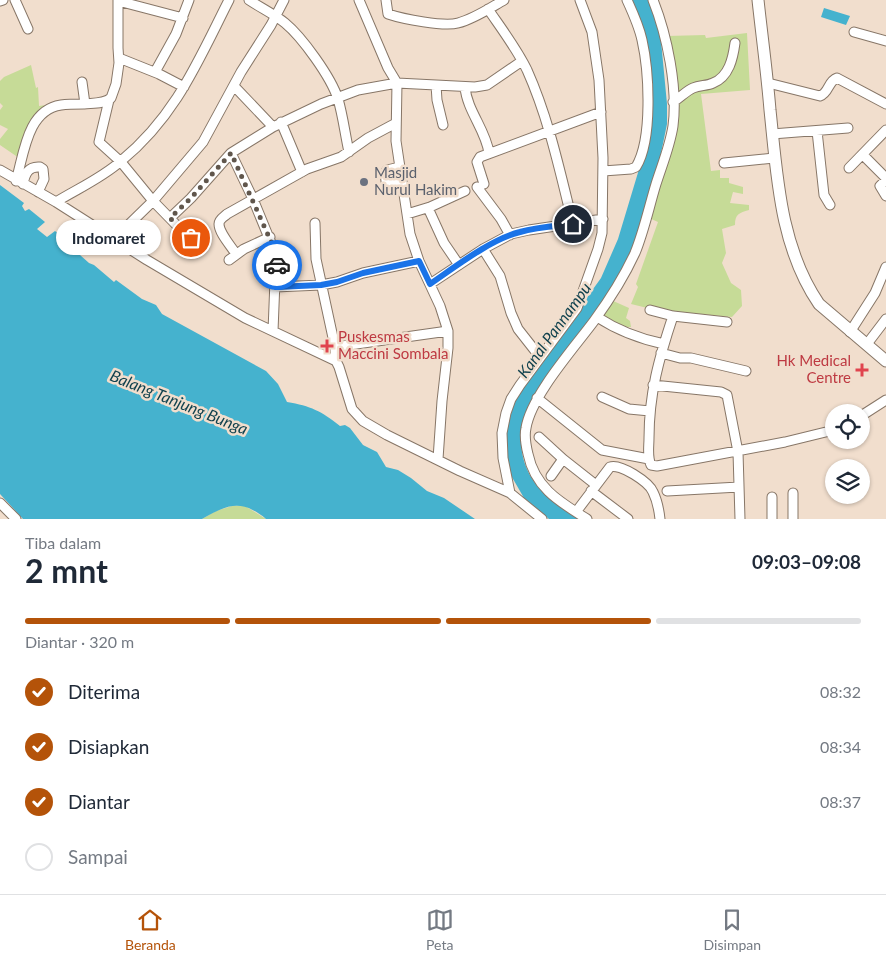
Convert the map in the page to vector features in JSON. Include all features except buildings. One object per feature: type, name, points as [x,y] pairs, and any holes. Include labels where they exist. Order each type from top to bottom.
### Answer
[{"type":"main road","points":[[756,0],[768,83],[777,186],[783,216],[798,265],[819,304],[886,362]]},
{"type":"street","points":[[15,0],[28,29]]},
{"type":"street","points":[[183,18],[118,0],[119,58],[116,84],[109,100],[99,142],[121,162],[153,201],[193,242]]},
{"type":"street","points":[[155,72],[183,18],[189,0]]},
{"type":"street","points":[[56,202],[121,162],[162,120],[176,101],[202,57],[229,0]]},
{"type":"street","points":[[249,0],[286,24],[311,53],[338,97],[349,152]]},
{"type":"street","points":[[113,240],[153,201],[203,142],[284,0]]},
{"type":"street","points":[[359,0],[388,68],[397,83],[396,124],[410,234],[419,261],[440,306],[448,331],[438,459]]},
{"type":"street","points":[[386,0],[388,14],[430,22],[459,23],[504,0]]},
{"type":"street","points":[[510,493],[503,458],[502,433],[506,413],[520,385],[577,308],[598,249],[603,219],[602,112],[594,41],[580,0]]},
{"type":"street","points":[[604,171],[636,167],[646,140],[647,106],[644,53],[640,33],[627,0]]},
{"type":"street","points":[[587,519],[540,484],[533,471],[525,437],[530,411],[537,398],[616,291],[635,252],[669,141],[673,126],[671,74],[665,38],[653,0]]},
{"type":"street","points":[[488,9],[522,61],[536,94],[549,132],[573,224]]},
{"type":"street","points":[[854,32],[886,41]]},
{"type":"street","points":[[673,102],[692,89],[720,79],[726,72],[733,57],[735,43]]},
{"type":"street","points":[[119,58],[155,72],[184,87]]},
{"type":"street","points":[[170,218],[191,198],[231,153],[277,124],[358,90],[397,83],[465,87],[487,85],[522,61]]},
{"type":"street","points":[[768,83],[820,96],[824,94],[833,80],[837,78],[886,104]]},
{"type":"street","points":[[82,82],[85,104]]},
{"type":"street","points":[[436,85],[437,100],[443,125]]},
{"type":"street","points":[[234,86],[277,124],[302,172]]},
{"type":"street","points":[[465,87],[466,100],[480,128],[489,153]]},
{"type":"street","points":[[19,182],[30,127],[35,120],[55,106],[109,100]]},
{"type":"street","points":[[510,235],[480,185],[476,161],[489,153],[602,112]]},
{"type":"street","points":[[270,238],[233,257],[219,224],[229,212],[316,165],[341,157],[372,135],[396,124]]},
{"type":"street","points":[[772,134],[848,128]]},
{"type":"street","points":[[849,168],[886,130]]},
{"type":"street","points":[[817,131],[824,195],[830,205]]},
{"type":"street","points":[[231,153],[253,199],[276,255],[273,331]]},
{"type":"street","points":[[863,155],[886,179],[880,186],[886,196]]},
{"type":"street","points":[[724,163],[774,158]]},
{"type":"street","points":[[19,182],[30,169],[40,167],[45,173],[38,192]]},
{"type":"street","points":[[400,167],[387,170],[385,178],[389,182],[402,182]]},
{"type":"street","points":[[0,170],[56,202],[113,240],[245,318],[336,361]]},
{"type":"street","points":[[407,214],[428,208],[465,191]]},
{"type":"street","points":[[428,208],[444,243],[459,265]]},
{"type":"street","points":[[430,284],[483,249],[520,231],[603,219]]},
{"type":"street","points":[[315,223],[316,260],[335,347],[336,361],[352,409],[356,415],[387,435],[510,493],[542,519]]},
{"type":"street","points":[[483,249],[500,276],[518,329],[540,357]]},
{"type":"street","points":[[276,287],[321,285],[419,261]]},
{"type":"street","points":[[850,332],[875,293],[886,267]]},
{"type":"street","points":[[650,310],[673,316],[727,322]]},
{"type":"street","points":[[673,316],[662,348],[653,385],[650,411],[649,459],[651,465],[657,466],[738,452],[825,433]]},
{"type":"street","points":[[597,317],[626,333],[662,348],[680,358],[690,358],[746,371]]},
{"type":"street","points":[[867,344],[886,319]]},
{"type":"street","points":[[335,347],[448,331]]},
{"type":"street","points":[[653,385],[727,394],[738,452],[740,519]]},
{"type":"street","points":[[537,398],[602,450],[649,459]]},
{"type":"street","points":[[602,398],[628,409],[650,411]]},
{"type":"street","points":[[870,410],[886,400]]},
{"type":"street","points":[[540,437],[628,519]]},
{"type":"street","points":[[551,476],[563,459]]},
{"type":"street","points":[[579,508],[611,466],[618,466],[632,473],[652,490],[659,508],[660,519]]},
{"type":"street","points":[[667,491],[739,487]]},
{"type":"street","points":[[793,493],[794,519]]},
{"type":"street","points":[[772,497],[772,519]]},
{"type":"street","points":[[0,503],[16,519]]},
{"type":"green space","points":[[747,33],[750,90],[701,94],[711,171],[720,170],[720,178],[729,178],[729,183],[743,187],[743,194],[733,192],[730,203],[749,205],[749,210],[737,216],[735,225],[722,229],[726,253],[722,263],[731,283],[741,290],[742,306],[732,317],[679,312],[676,315],[631,304],[638,287],[636,284],[658,222],[649,218],[678,120],[667,36],[705,35],[706,38]]},
{"type":"green space","points":[[31,65],[36,88],[38,87],[39,106],[46,105],[47,109],[30,121],[19,158],[0,145],[0,139],[8,129],[0,125],[0,110],[3,106],[0,103],[0,81],[4,77]]},
{"type":"green space","points":[[611,300],[629,308],[626,318],[630,321],[631,327],[619,325],[601,315]]},
{"type":"green space","points":[[232,506],[245,506],[266,519],[202,519],[216,511]]},
{"type":"water","points":[[630,0],[649,0],[655,12],[661,41],[667,124],[643,223],[623,274],[522,428],[522,452],[529,474],[550,499],[578,519],[549,519],[524,498],[509,472],[505,438],[515,398],[601,278],[618,239],[643,156],[649,96]]},
{"type":"water","points":[[824,8],[850,16],[846,25],[821,17]]},
{"type":"water","name":"Balang Tanjung Bunga","points":[[0,185],[24,203],[22,206],[25,211],[29,209],[45,222],[37,229],[47,237],[55,231],[65,239],[64,243],[67,246],[71,245],[82,253],[80,255],[114,282],[116,280],[142,299],[156,305],[162,314],[266,371],[278,384],[287,402],[303,405],[327,416],[340,426],[345,425],[350,428],[363,445],[377,452],[386,467],[398,470],[427,491],[444,498],[475,519],[266,519],[250,508],[235,506],[227,507],[202,519],[23,519],[0,494]]},
{"type":"way so far","points":[[191,238],[170,218],[191,198],[231,153],[274,248],[277,265]]},
{"type":"place","name":"Masjid Nurul Hakim","points":[[364,182]]},
{"type":"place","name":"Indomaret","points":[[191,238]]},
{"type":"place","name":"Puskesmas Maccini Sombala","points":[[327,346]]},
{"type":"place","name":"Hk Medical Centre","points":[[862,370]]},
{"type":"route","points":[[277,265],[276,287],[321,285],[337,282],[363,273],[419,261],[430,284],[483,249],[512,234],[520,231],[573,224]]},
{"type":"water label","name":"Kanal Pannampu","points":[[554,330]]}]
